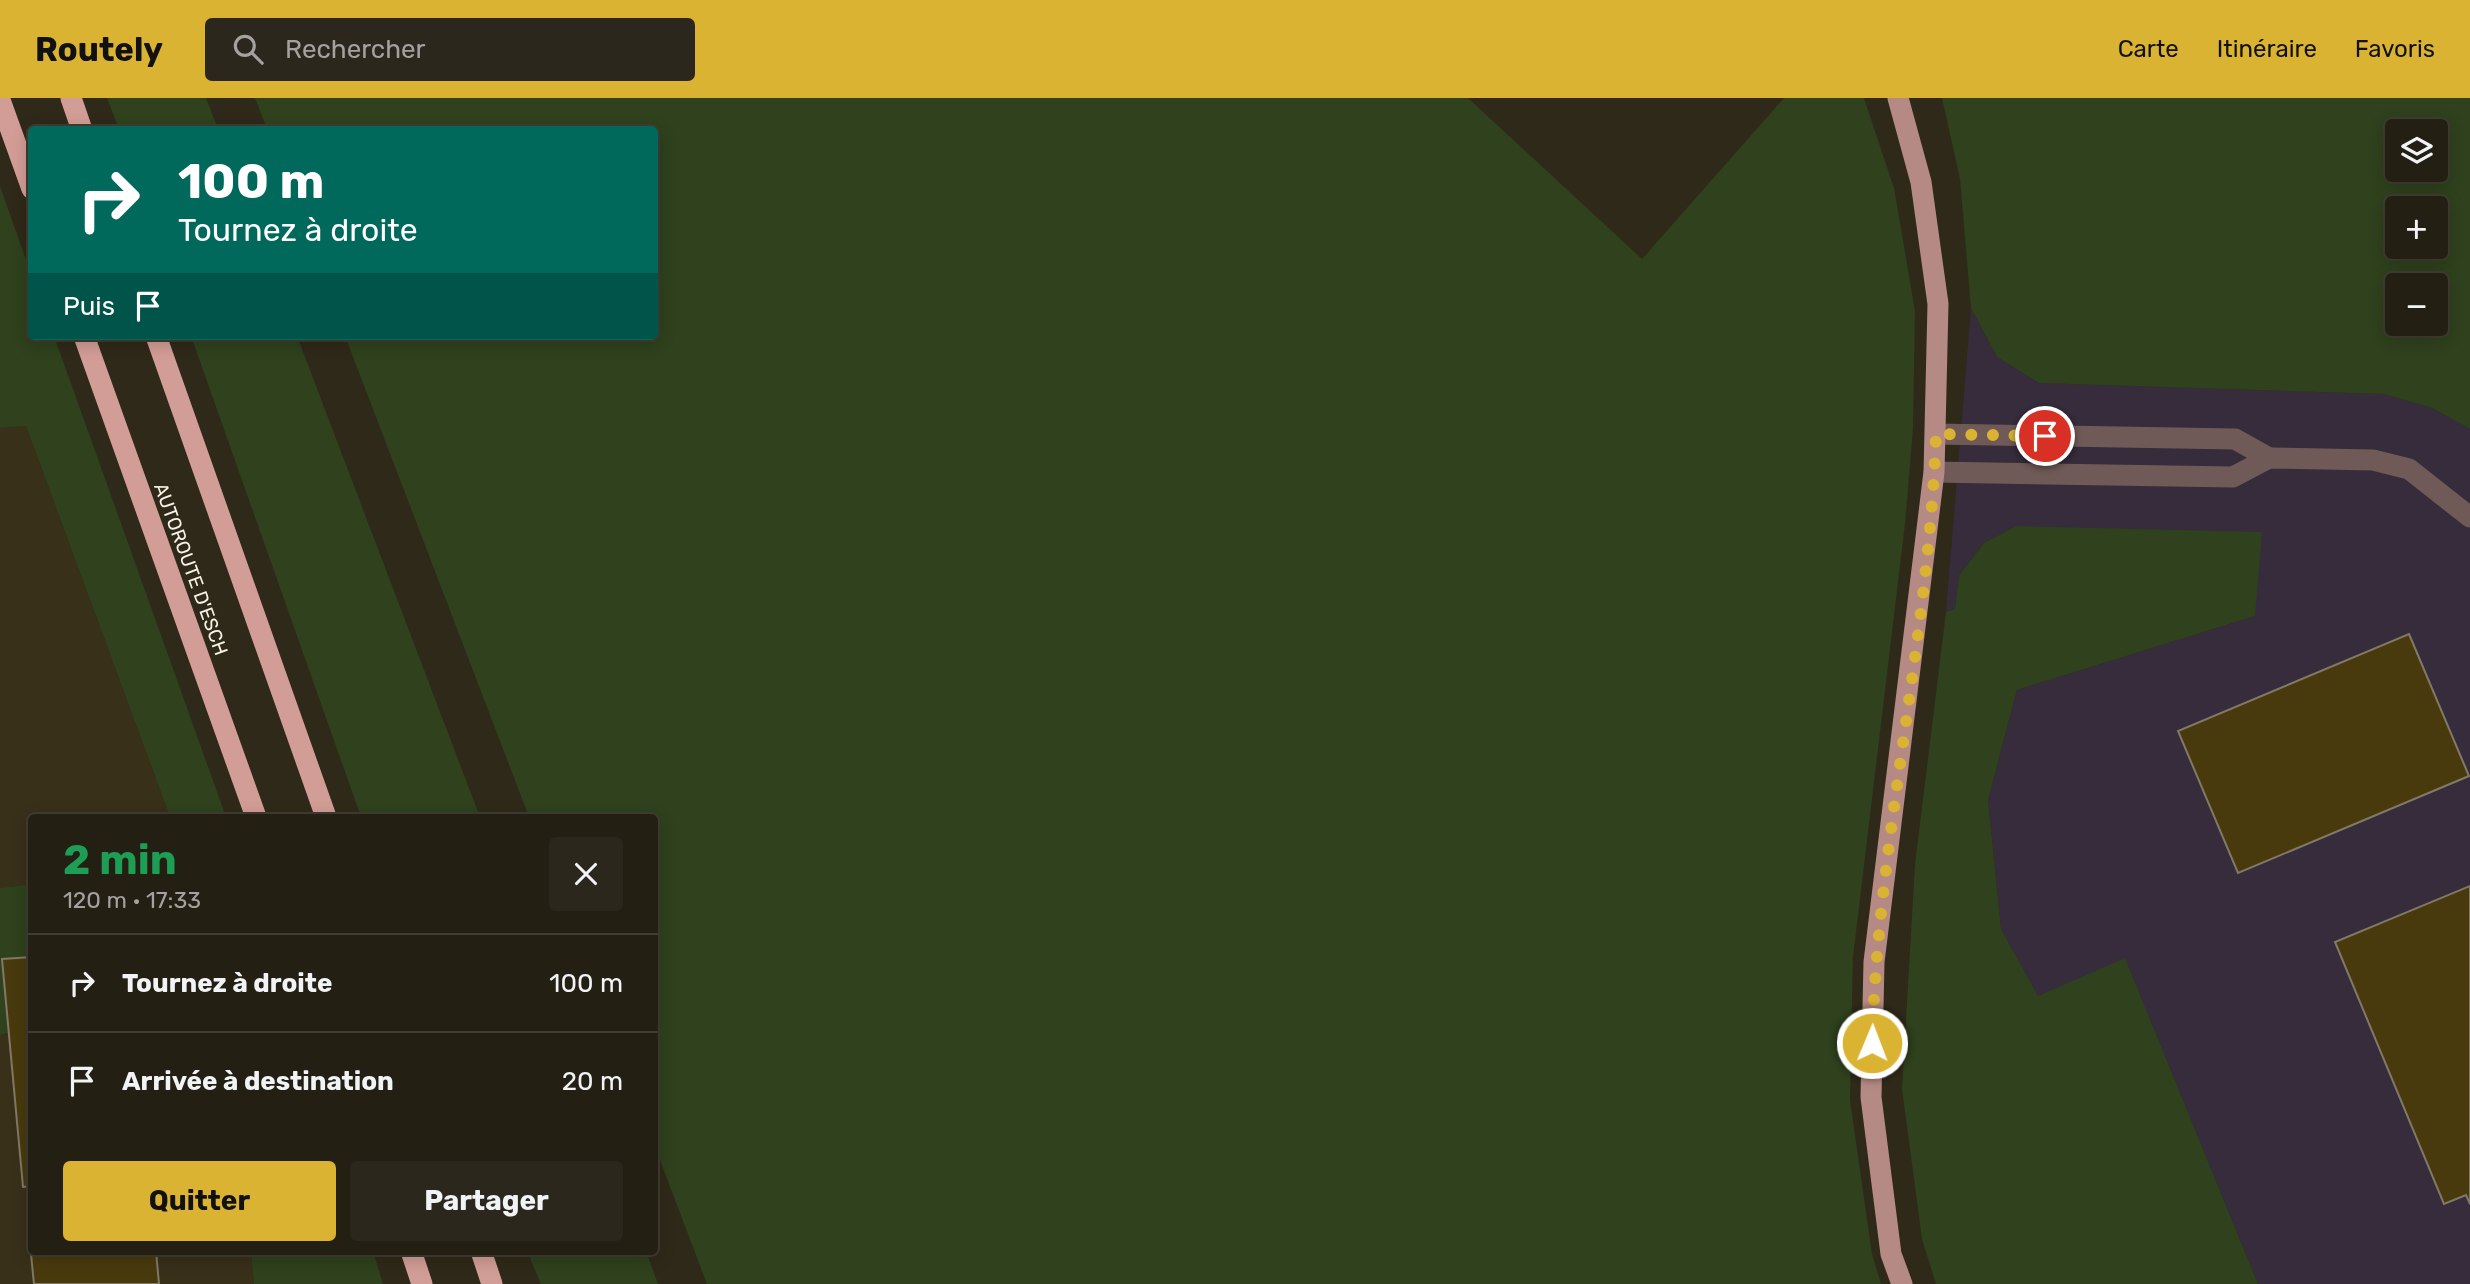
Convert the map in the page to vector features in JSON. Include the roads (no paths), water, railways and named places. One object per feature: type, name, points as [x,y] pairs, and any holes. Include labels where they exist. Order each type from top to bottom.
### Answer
[{"type":"highway","points":[[71,98],[81,126]]},
{"type":"highway","points":[[0,100],[28,178]]},
{"type":"highway","name":"AUTOROUTE D'ESCH","points":[[85,340],[255,814]]},
{"type":"highway","points":[[157,340],[325,814]]},
{"type":"highway","points":[[412,1255],[422,1284]]},
{"type":"highway","points":[[482,1255],[492,1284]]},
{"type":"main road","points":[[1898,98],[1921,182],[1938,304],[1934,472],[1874,962],[1871,1097],[1891,1254],[1902,1284]]},
{"type":"street","points":[[1936,434],[2235,439],[2269,458],[2373,460],[2409,469],[2470,517]]},
{"type":"street","points":[[1934,472],[2233,477],[2269,458]]}]
